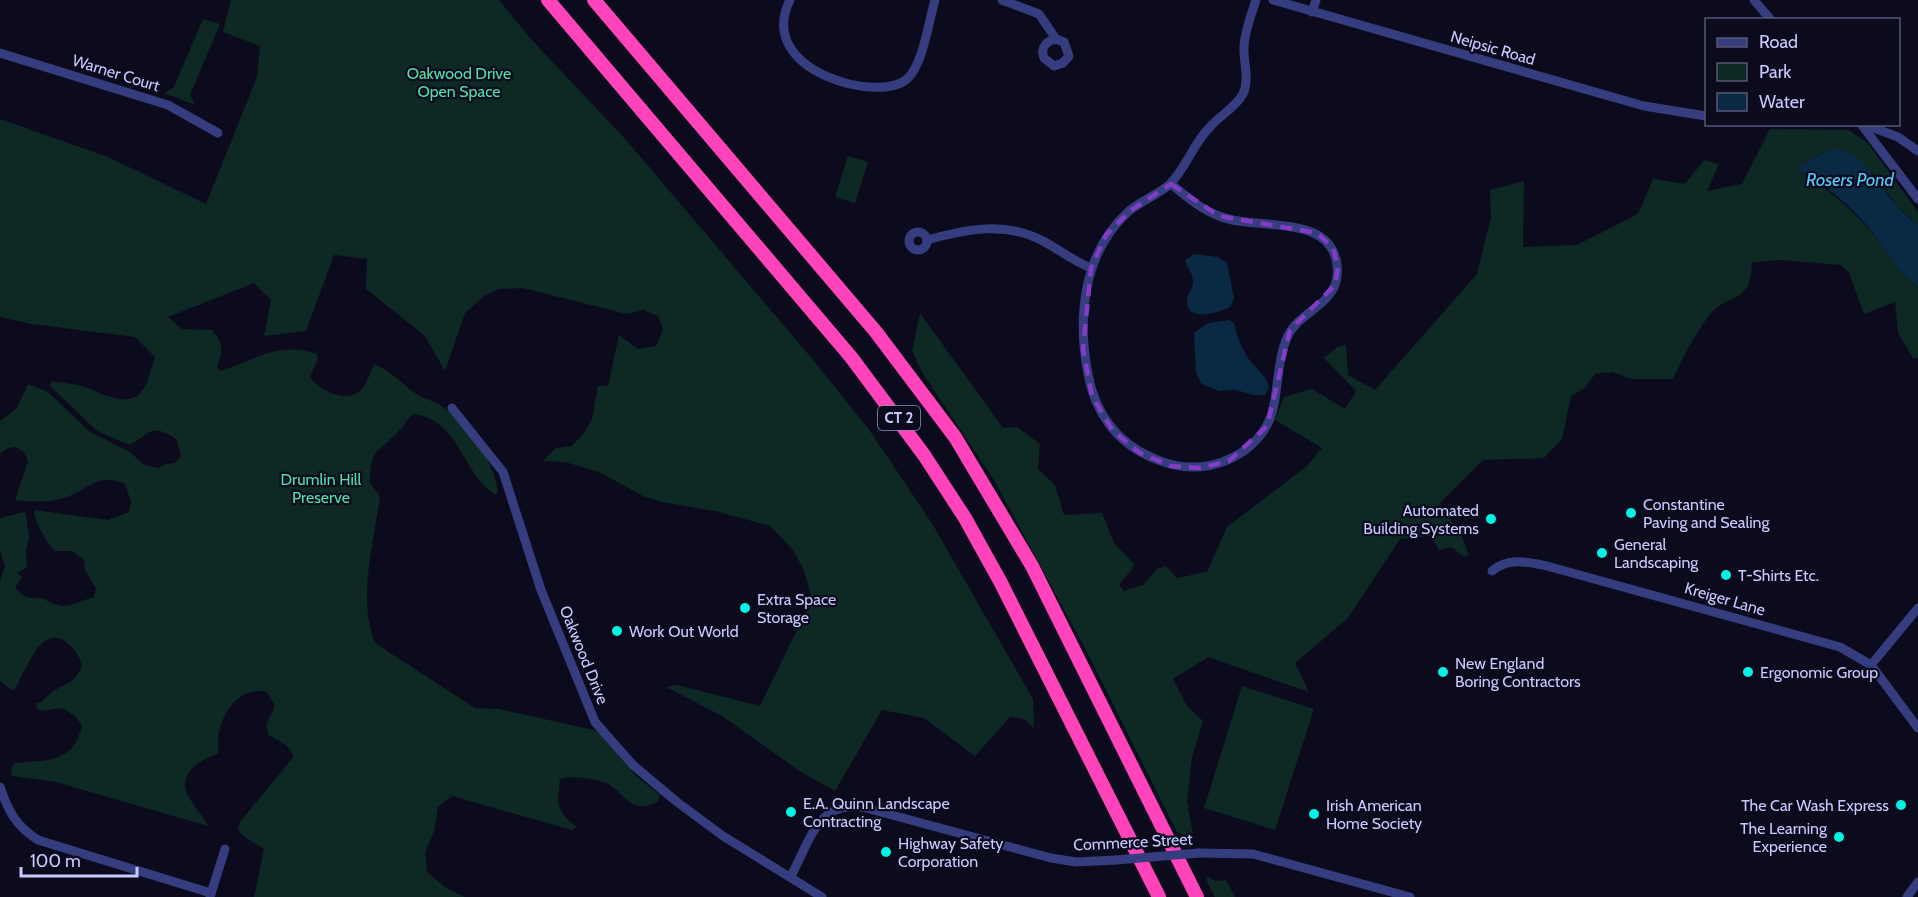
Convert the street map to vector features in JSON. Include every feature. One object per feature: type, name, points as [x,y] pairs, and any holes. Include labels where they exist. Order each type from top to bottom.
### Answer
[{"type":"highway","name":"CT 2","points":[[548,0],[851,357],[924,455],[965,518],[1002,583],[1158,897]]},
{"type":"highway","name":"CT 2","points":[[594,0],[883,340],[955,437],[1032,566],[1197,897]]},
{"type":"street","points":[[790,0],[784,13],[783,31],[790,50],[803,64],[831,78],[876,87],[892,86],[907,80],[916,68],[934,0]]},
{"type":"street","points":[[1004,0],[1039,14],[1056,39]]},
{"type":"street","points":[[1171,184],[1195,204],[1219,216],[1246,224],[1296,227],[1317,233],[1333,248],[1338,267],[1335,285],[1324,301],[1305,314],[1290,330],[1282,349],[1275,405],[1267,426],[1252,445],[1229,461],[1200,468],[1170,466],[1140,453],[1113,432],[1092,396],[1083,349],[1084,301],[1091,268],[1106,235],[1130,211],[1171,184],[1208,128],[1234,105],[1243,93],[1247,76],[1244,49],[1247,26],[1256,0]]},
{"type":"street","name":"Neipsic Road","points":[[1273,0],[1644,106],[1705,116]]},
{"type":"street","points":[[1312,12],[1316,0]]},
{"type":"street","points":[[1754,0],[1769,18]]},
{"type":"street","name":"Warner Court","points":[[0,53],[168,105],[218,133]]},
{"type":"street","points":[[1863,126],[1918,199]]},
{"type":"street","points":[[1868,126],[1898,137],[1918,151]]},
{"type":"street","points":[[927,240],[961,230],[994,227],[1023,231],[1046,242],[1069,259],[1091,268]]},
{"type":"street","name":"Oakwood Drive","points":[[452,408],[503,472],[542,590],[595,722],[633,765],[677,802],[723,836],[822,897]]},
{"type":"street","name":"Kreiger Lane","points":[[1492,571],[1505,562],[1518,561],[1563,569],[1849,651],[1871,665],[1918,728]]},
{"type":"street","points":[[1871,665],[1918,608]]},
{"type":"street","points":[[0,787],[8,810],[21,829],[38,840],[211,895],[225,849]]},
{"type":"street","name":"Commerce Street","points":[[791,876],[823,818],[832,810],[846,805],[870,809],[1054,859],[1080,862],[1233,852],[1262,856],[1410,897]]},
{"type":"street","points":[[1907,897],[1918,882]]},
{"type":"highlighted area","points":[[1171,184],[1219,216],[1317,233],[1333,248],[1338,267],[1335,285],[1290,330],[1267,426],[1229,461],[1200,468],[1171,466],[1140,453],[1113,431],[1092,396],[1083,349],[1091,268],[1106,235],[1130,211]]},
{"type":"green space","points":[[231,0],[499,0],[530,38],[627,141],[814,361],[870,431],[933,525],[1033,699],[1034,728],[1024,719],[1010,717],[975,756],[924,718],[882,710],[835,791],[801,772],[722,716],[666,687],[677,685],[760,706],[812,599],[804,570],[793,550],[770,526],[715,511],[662,502],[643,496],[599,472],[565,462],[543,461],[556,448],[571,446],[581,437],[592,419],[598,386],[608,386],[619,335],[638,349],[656,346],[663,329],[658,316],[643,310],[627,314],[523,288],[499,289],[484,296],[465,313],[445,371],[425,336],[366,289],[367,259],[334,255],[306,331],[264,336],[271,300],[254,283],[168,317],[182,329],[212,330],[221,348],[217,367],[220,371],[278,351],[303,351],[317,354],[318,359],[310,377],[324,390],[331,393],[344,396],[360,391],[374,364],[390,373],[418,395],[450,412],[469,432],[485,455],[498,491],[496,495],[484,485],[442,427],[430,419],[414,414],[376,453],[371,464],[370,483],[380,496],[367,589],[367,608],[375,643],[475,708],[499,709],[598,731],[636,776],[660,795],[658,801],[641,806],[628,801],[601,781],[576,777],[560,779],[559,807],[577,827],[572,830],[452,796],[438,807],[434,832],[425,852],[427,872],[446,888],[465,897],[254,897],[264,849],[242,835],[238,829],[240,822],[294,756],[287,746],[269,735],[266,725],[275,706],[267,692],[256,691],[236,700],[223,719],[219,731],[219,753],[197,764],[187,776],[186,790],[208,826],[56,782],[12,776],[11,769],[15,763],[57,758],[65,754],[78,738],[82,726],[75,716],[62,708],[42,711],[36,708],[37,703],[72,680],[82,665],[72,647],[66,642],[61,639],[48,639],[38,648],[15,689],[12,690],[0,681],[0,581],[5,566],[0,551],[0,518],[24,512],[26,515],[29,537],[26,551],[27,567],[17,573],[22,577],[15,587],[25,596],[41,598],[66,606],[94,597],[96,589],[85,570],[84,560],[72,551],[55,551],[39,526],[34,510],[108,520],[129,512],[131,502],[125,484],[108,480],[95,483],[61,499],[41,502],[15,500],[28,461],[24,452],[16,447],[8,448],[0,454],[0,421],[17,408],[28,384],[48,392],[90,432],[130,452],[143,464],[158,468],[175,463],[181,456],[177,440],[161,431],[151,432],[129,445],[97,431],[50,386],[52,381],[81,386],[113,398],[135,397],[146,384],[155,357],[135,337],[32,324],[0,317],[0,119],[108,157],[206,204],[257,77],[260,46],[223,32]]},
{"type":"green space","points":[[203,19],[220,24],[190,95],[195,105],[164,93],[174,87]]},
{"type":"green space","points":[[1770,129],[1848,130],[1868,143],[1918,212],[1918,225],[1897,206],[1873,173],[1826,151],[1796,169],[1826,189],[1854,213],[1903,274],[1918,287],[1918,358],[1913,358],[1898,333],[1895,302],[1864,314],[1849,273],[1841,265],[1782,260],[1752,262],[1748,286],[1737,297],[1723,303],[1708,317],[1693,339],[1673,379],[1632,379],[1612,372],[1595,374],[1585,388],[1571,396],[1562,439],[1544,458],[1483,460],[1439,504],[1460,532],[1469,555],[1465,557],[1451,547],[1439,550],[1431,536],[1400,539],[1348,618],[1295,663],[1309,692],[1208,657],[1173,679],[1187,706],[1203,721],[1192,758],[1187,801],[1194,840],[1177,832],[1086,650],[994,480],[923,374],[912,351],[920,313],[1003,428],[1017,427],[1040,444],[1038,469],[1055,485],[1064,515],[1102,513],[1114,543],[1135,565],[1119,585],[1124,591],[1143,585],[1157,569],[1166,566],[1177,578],[1207,572],[1227,527],[1307,466],[1322,448],[1275,420],[1284,397],[1312,389],[1345,409],[1356,391],[1324,358],[1337,347],[1346,345],[1348,375],[1375,390],[1477,274],[1491,217],[1490,190],[1524,181],[1523,247],[1577,245],[1638,214],[1653,179],[1685,184],[1704,160],[1719,164],[1707,191],[1742,184]]},
{"type":"green space","points":[[848,156],[868,162],[855,203],[835,197]]},
{"type":"green space","points":[[1242,686],[1314,709],[1275,830],[1204,808]]},
{"type":"green space","points":[[1208,876],[1215,881],[1226,880],[1235,897],[1215,897],[1206,880]]},
{"type":"water","name":"Rosers Pond","points":[[1836,148],[1847,152],[1864,164],[1904,214],[1918,225],[1918,287],[1899,269],[1866,224],[1848,206],[1818,182],[1796,169],[1826,151]]},
{"type":"water","points":[[1194,254],[1218,257],[1227,263],[1234,298],[1231,306],[1205,314],[1192,312],[1188,308],[1187,299],[1193,280],[1185,260]]},
{"type":"water","points":[[1229,320],[1234,323],[1248,358],[1266,379],[1269,388],[1265,395],[1253,395],[1236,390],[1219,391],[1202,384],[1196,373],[1194,333],[1208,323]]},
{"type":"place","name":"Constantine Paving and Sealing","points":[[1631,513]]},
{"type":"place","name":"Automated Building Systems","points":[[1491,519]]},
{"type":"place","name":"General Landscaping","points":[[1602,553]]},
{"type":"place","name":"T-Shirts Etc.","points":[[1726,575]]},
{"type":"place","name":"Extra Space Storage","points":[[745,608]]},
{"type":"place","name":"Work Out World","points":[[617,631]]},
{"type":"place","name":"New England Boring Contractors","points":[[1443,672]]},
{"type":"place","name":"Ergonomic Group","points":[[1748,672]]},
{"type":"place","name":"The Car Wash Express","points":[[1901,805]]},
{"type":"place","name":"E.A. Quinn Landscape Contracting","points":[[791,812]]},
{"type":"place","name":"Irish American Home Society","points":[[1314,814]]},
{"type":"place","name":"The Learning Experience","points":[[1839,837]]},
{"type":"place","name":"Highway Safety Corporation","points":[[886,852]]},
{"type":"park label","name":"Oakwood Drive Open Space","points":[[459,82]]},
{"type":"park label","name":"Drumlin Hill Preserve","points":[[321,488]]}]
